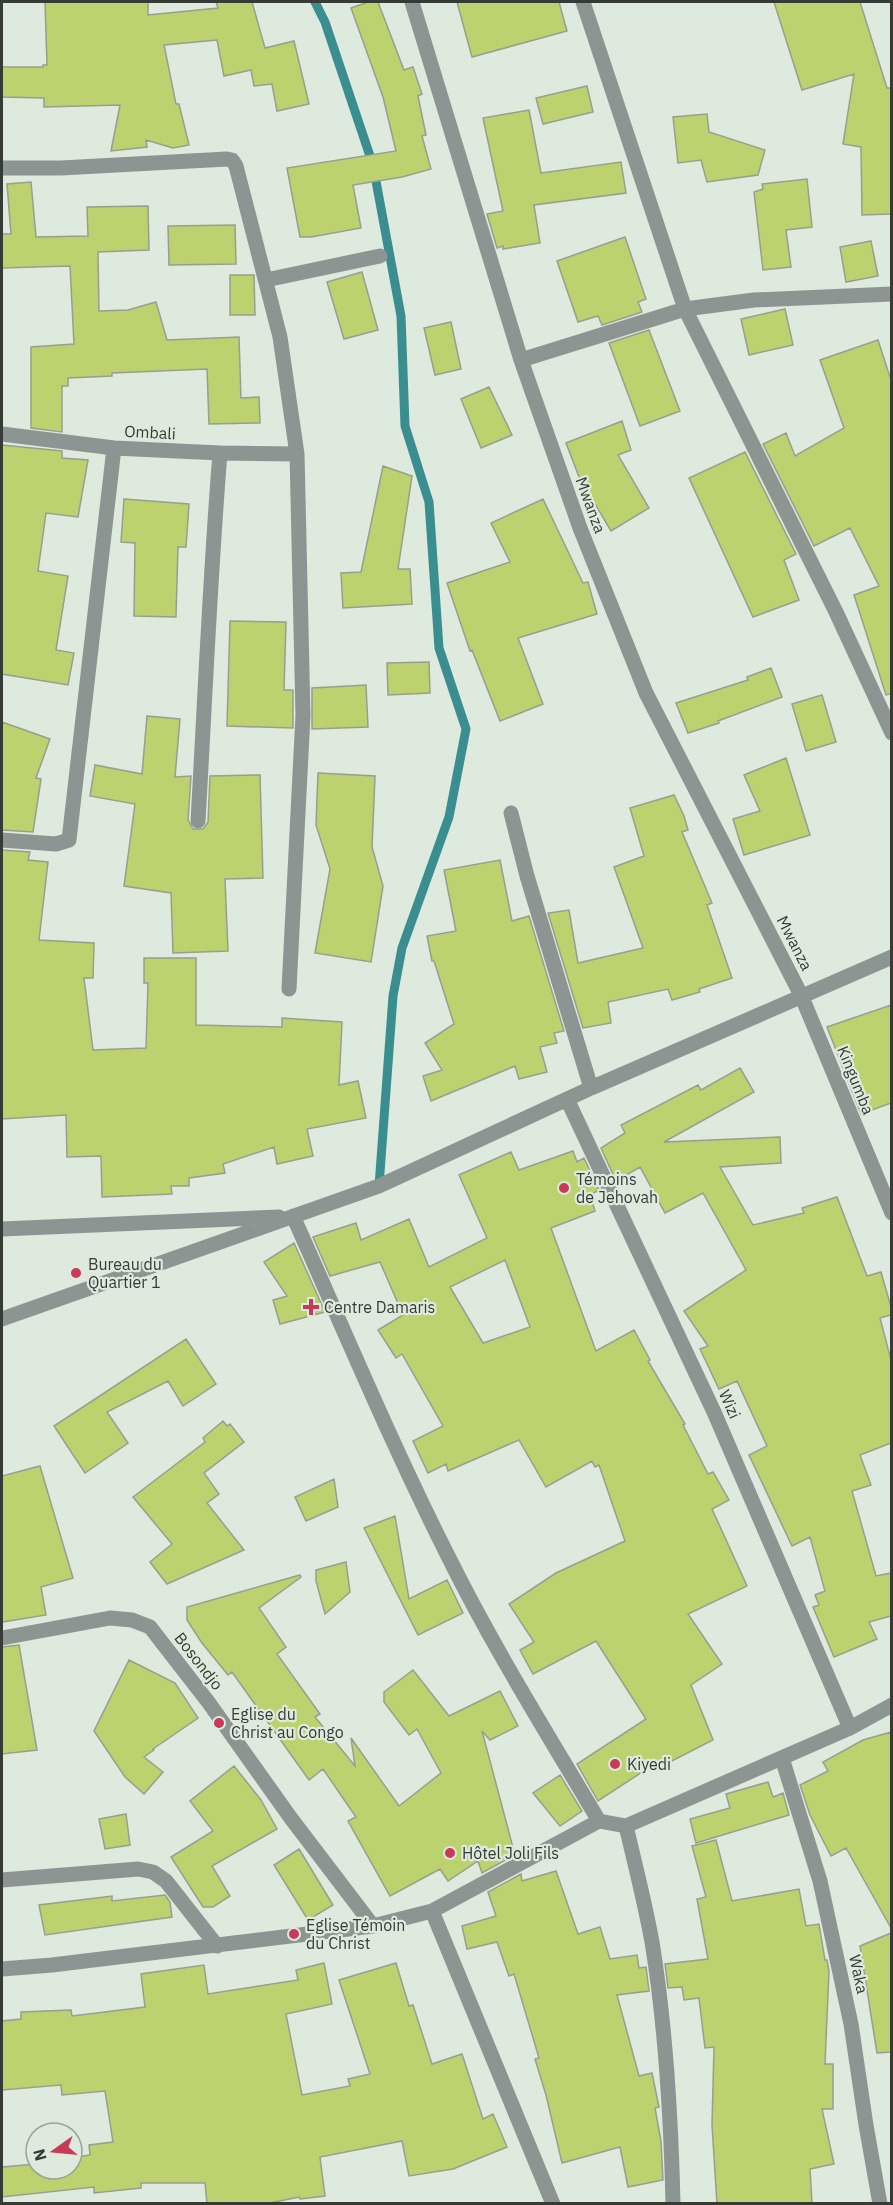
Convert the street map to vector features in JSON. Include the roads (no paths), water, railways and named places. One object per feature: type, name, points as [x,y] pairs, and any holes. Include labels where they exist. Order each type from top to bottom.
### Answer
[{"type":"street","name":"Mwanza","points":[[412,2],[521,360],[580,528],[646,693],[801,995]]},
{"type":"street","points":[[583,2],[686,309],[836,612],[891,733]]},
{"type":"street","points":[[2,168],[61,168],[227,159],[232,160],[236,166],[280,337],[297,454],[303,715],[289,989]]},
{"type":"street","points":[[266,280],[380,256]]},
{"type":"street","points":[[521,360],[686,309],[754,300],[891,294]]},
{"type":"street","name":"Ombali","points":[[2,434],[114,448],[297,454]]},
{"type":"street","points":[[2,840],[56,844],[69,840],[114,448]]},
{"type":"street","points":[[198,821],[212,545],[220,453]]},
{"type":"street","points":[[512,813],[527,876],[591,1088]]},
{"type":"street","points":[[2,1319],[379,1186],[591,1088],[891,957]]},
{"type":"street","name":"Kingumba","points":[[801,995],[891,1213]]},
{"type":"street","name":"Wizi","points":[[567,1099],[714,1412],[850,1728]]},
{"type":"street","points":[[2,1229],[294,1216]]},
{"type":"street","points":[[294,1216],[417,1493],[449,1558],[509,1669],[599,1821]]},
{"type":"street","name":"Bosondjo","points":[[2,1638],[110,1618],[132,1620],[150,1627],[209,1702],[290,1817],[373,1926]]},
{"type":"street","points":[[2,1969],[217,1946],[373,1926],[432,1911],[599,1821],[626,1826],[850,1728],[891,1706]]},
{"type":"street","name":"Waka","points":[[782,1758],[820,1881],[851,2024],[880,2204]]},
{"type":"street","points":[[626,1826],[652,1942],[664,2041],[673,2204]]},
{"type":"street","points":[[2,1880],[138,1869],[153,1872],[166,1881],[217,1946]]},
{"type":"street","points":[[432,1911],[553,2204]]},
{"type":"waterway","points":[[315,2],[325,22],[373,165],[401,316],[405,426],[429,502],[439,648],[466,729],[449,817],[402,948],[393,996],[379,1186]]},
{"type":"place","name":"Témoins de Jehovah","points":[[564,1188]]},
{"type":"place","name":"Bureau du Quartier 1","points":[[76,1273]]},
{"type":"place","name":"Centre Damaris","points":[[311,1307]]},
{"type":"place","name":"Eglise du Christ au Congo","points":[[219,1723]]},
{"type":"place","name":"Kiyedi","points":[[615,1764]]},
{"type":"place","name":"Hôtel Joli Fils","points":[[450,1853]]},
{"type":"place","name":"Eglise Témoin du Christ","points":[[294,1934]]}]
